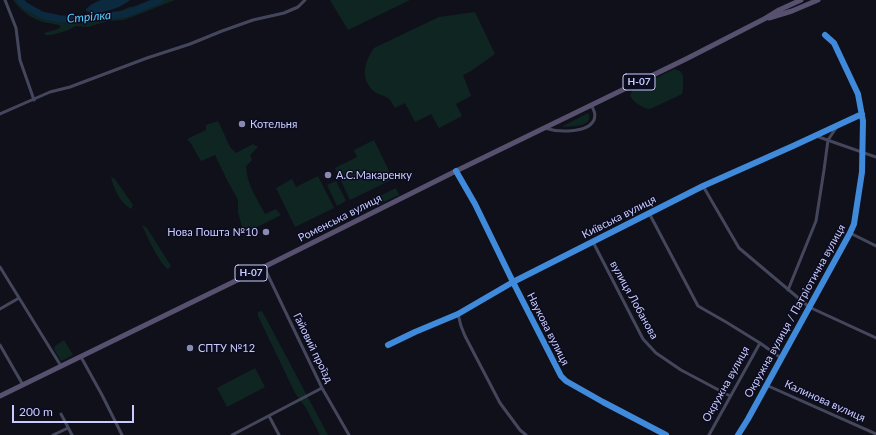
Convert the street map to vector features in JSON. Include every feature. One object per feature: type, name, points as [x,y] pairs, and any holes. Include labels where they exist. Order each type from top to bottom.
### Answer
[{"type":"main road","points":[[789,6],[792,0]]},
{"type":"main road","name":"Н-07","points":[[766,18],[801,0]]},
{"type":"main road","name":"Н-07","points":[[766,18],[781,15],[818,0]]},
{"type":"main road","name":"Роменська вулиця","points":[[0,396],[688,58],[766,18]]},
{"type":"street","points":[[5,0],[16,28],[20,60],[34,100]]},
{"type":"street","points":[[0,114],[50,92],[70,87],[253,20],[284,13],[298,7],[305,0]]},
{"type":"street","name":"Окружна вулиця / Патріотична вулиця","points":[[738,435],[854,224],[862,172],[862,114],[858,94],[834,43],[825,35]]},
{"type":"street","points":[[544,128],[567,131],[590,126],[595,117],[595,111],[591,105]]},
{"type":"street","name":"Київська вулиця","points":[[388,345],[458,314],[513,282],[703,186],[862,114]]},
{"type":"street","points":[[788,290],[816,221],[828,140],[836,127]]},
{"type":"street","points":[[816,136],[876,157]]},
{"type":"street","name":"Наукова вулиця","points":[[456,171],[475,204],[561,376],[566,381],[666,435]]},
{"type":"street","points":[[703,186],[739,248],[809,307],[876,338]]},
{"type":"street","points":[[649,213],[698,306],[760,343],[781,358]]},
{"type":"street","points":[[850,233],[876,246]]},
{"type":"street","name":"вулиця Лобанова","points":[[593,242],[643,339],[656,353],[681,370],[730,396]]},
{"type":"street","points":[[0,267],[61,366]]},
{"type":"street","name":"Гайовий проїзд","points":[[264,267],[322,388],[349,435]]},
{"type":"street","points":[[0,309],[19,298]]},
{"type":"street","points":[[458,314],[465,336],[500,403],[520,430],[526,435]]},
{"type":"street","name":"Окружна вулиця","points":[[709,435],[760,343]]},
{"type":"street","points":[[0,345],[23,385]]},
{"type":"street","points":[[81,357],[122,435]]},
{"type":"street","name":"Калинова вулиця","points":[[766,385],[876,434]]},
{"type":"street","points":[[232,435],[322,388]]},
{"type":"street","points":[[61,414],[72,435]]},
{"type":"street","points":[[269,416],[279,435]]},
{"type":"street","points":[[54,435],[68,428]]},
{"type":"green space","points":[[13,0],[18,0],[35,14],[46,17],[85,18],[114,13],[129,7],[143,6],[157,0],[175,0],[123,20],[108,21],[88,27],[76,26],[66,31],[46,35],[44,33],[58,29],[61,26],[33,18],[24,12]]},
{"type":"green space","points":[[330,0],[410,0],[348,30]]},
{"type":"green space","points":[[475,12],[495,54],[463,75],[471,96],[456,104],[462,116],[439,128],[431,114],[415,122],[405,103],[395,108],[389,99],[376,93],[367,83],[365,77],[366,65],[374,48],[439,17]]},
{"type":"green space","points":[[674,69],[680,71],[683,76],[682,94],[650,109],[638,104],[631,98],[630,95],[633,90]]},
{"type":"green space","points":[[588,113],[589,118],[586,123],[577,126],[563,127],[563,126]]},
{"type":"green space","points":[[218,121],[230,147],[236,153],[253,144],[258,147],[250,155],[252,160],[246,166],[250,185],[265,214],[276,209],[281,215],[253,229],[242,227],[238,212],[238,200],[215,155],[201,161],[187,139],[206,130],[206,125]]},
{"type":"green space","points":[[374,140],[393,179],[350,200],[335,168],[357,157],[354,150]]},
{"type":"green space","points":[[318,176],[334,208],[295,227],[276,188],[292,179],[296,187]]},
{"type":"green space","points":[[111,177],[115,179],[133,205],[131,209],[118,195]]},
{"type":"green space","points":[[336,181],[346,201],[337,206],[327,185]]},
{"type":"green space","points":[[396,188],[399,195],[358,214],[355,208]]},
{"type":"green space","points":[[338,217],[341,223],[329,229],[312,234],[303,240],[303,242],[300,239],[301,235]]},
{"type":"green space","points":[[142,225],[147,228],[171,266],[168,269],[157,255]]},
{"type":"green space","points":[[262,311],[328,435],[320,435],[306,408],[295,393],[258,316],[258,312]]},
{"type":"green space","points":[[64,340],[73,355],[61,361],[54,349],[55,346]]},
{"type":"green space","points":[[255,368],[265,387],[227,407],[217,388]]},
{"type":"water","points":[[101,0],[130,0],[119,7],[105,12],[96,13],[86,11],[86,9],[92,4]]},
{"type":"waterway","name":"Стрілка","points":[[20,0],[24,5],[42,15],[60,19],[80,19],[125,14],[160,0]]},
{"type":"cycle path","points":[[738,435],[854,224],[862,172],[863,121],[858,94],[834,43],[825,35]]},
{"type":"cycle path","points":[[388,345],[458,314],[513,282],[703,186],[862,114]]},
{"type":"cycle path","points":[[456,171],[475,204],[561,376],[566,381],[603,402],[666,435]]},
{"type":"place","name":"Котельня","points":[[242,124]]},
{"type":"place","name":"А.С.Макаренку","points":[[328,175]]},
{"type":"place","name":"Нова Пошта №10","points":[[266,232]]},
{"type":"place","name":"СПТУ №12","points":[[190,348]]}]
